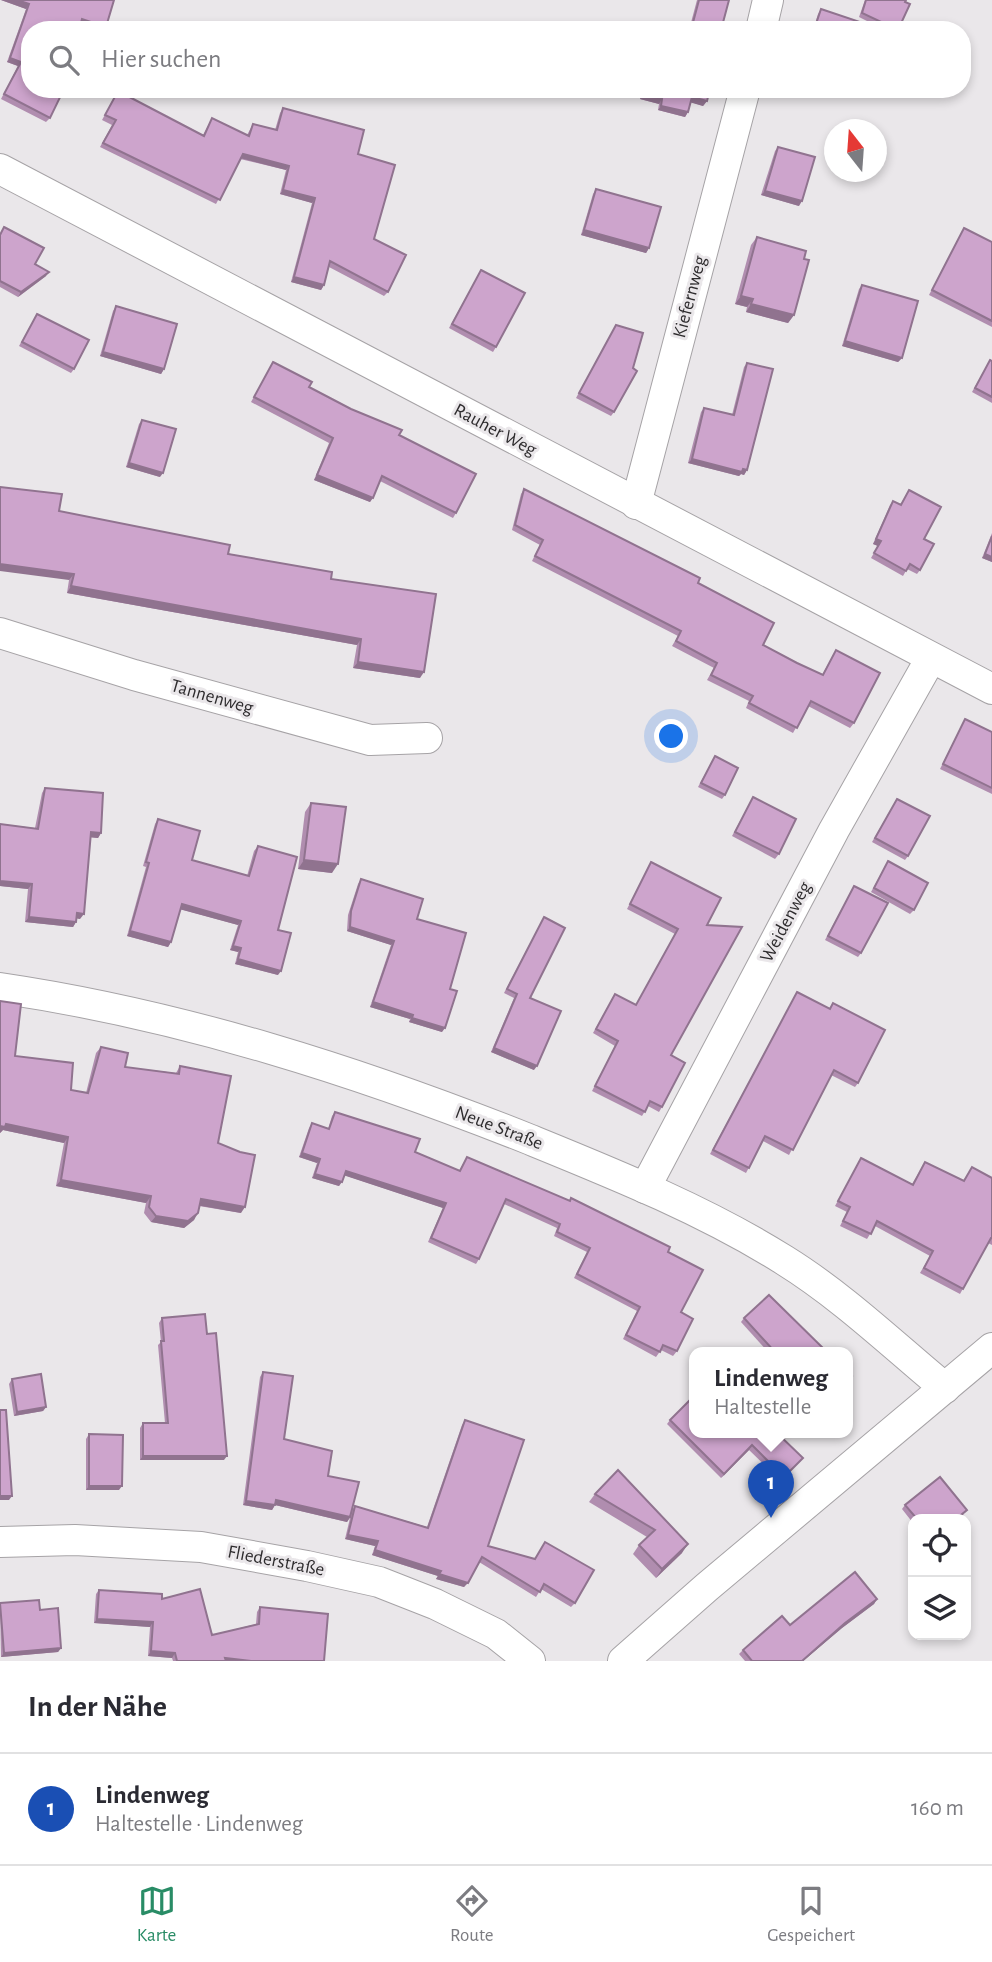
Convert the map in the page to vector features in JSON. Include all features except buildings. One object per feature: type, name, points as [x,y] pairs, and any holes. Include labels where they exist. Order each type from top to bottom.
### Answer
[{"type":"street","points":[[763,21],[768,0]]},
{"type":"street","name":"Kiefernweg","points":[[636,504],[743,98]]},
{"type":"street","name":"Rauher Weg","points":[[0,169],[992,689]]},
{"type":"street","name":"Tannenweg","points":[[0,633],[134,675],[370,740],[427,738]]},
{"type":"street","name":"Weidenweg","points":[[645,1188],[834,830],[931,657]]},
{"type":"street","name":"Neue Straße","points":[[0,988],[110,1007],[247,1041],[478,1119],[645,1188],[734,1232],[838,1296],[944,1388]]},
{"type":"street","points":[[623,1661],[707,1587],[992,1349]]},
{"type":"street","name":"Fliederstraße","points":[[0,1542],[75,1540],[201,1546],[319,1568],[379,1583],[435,1604],[496,1634],[530,1661]]},
{"type":"place","name":"Lindenweg","points":[[771,1518]]}]
